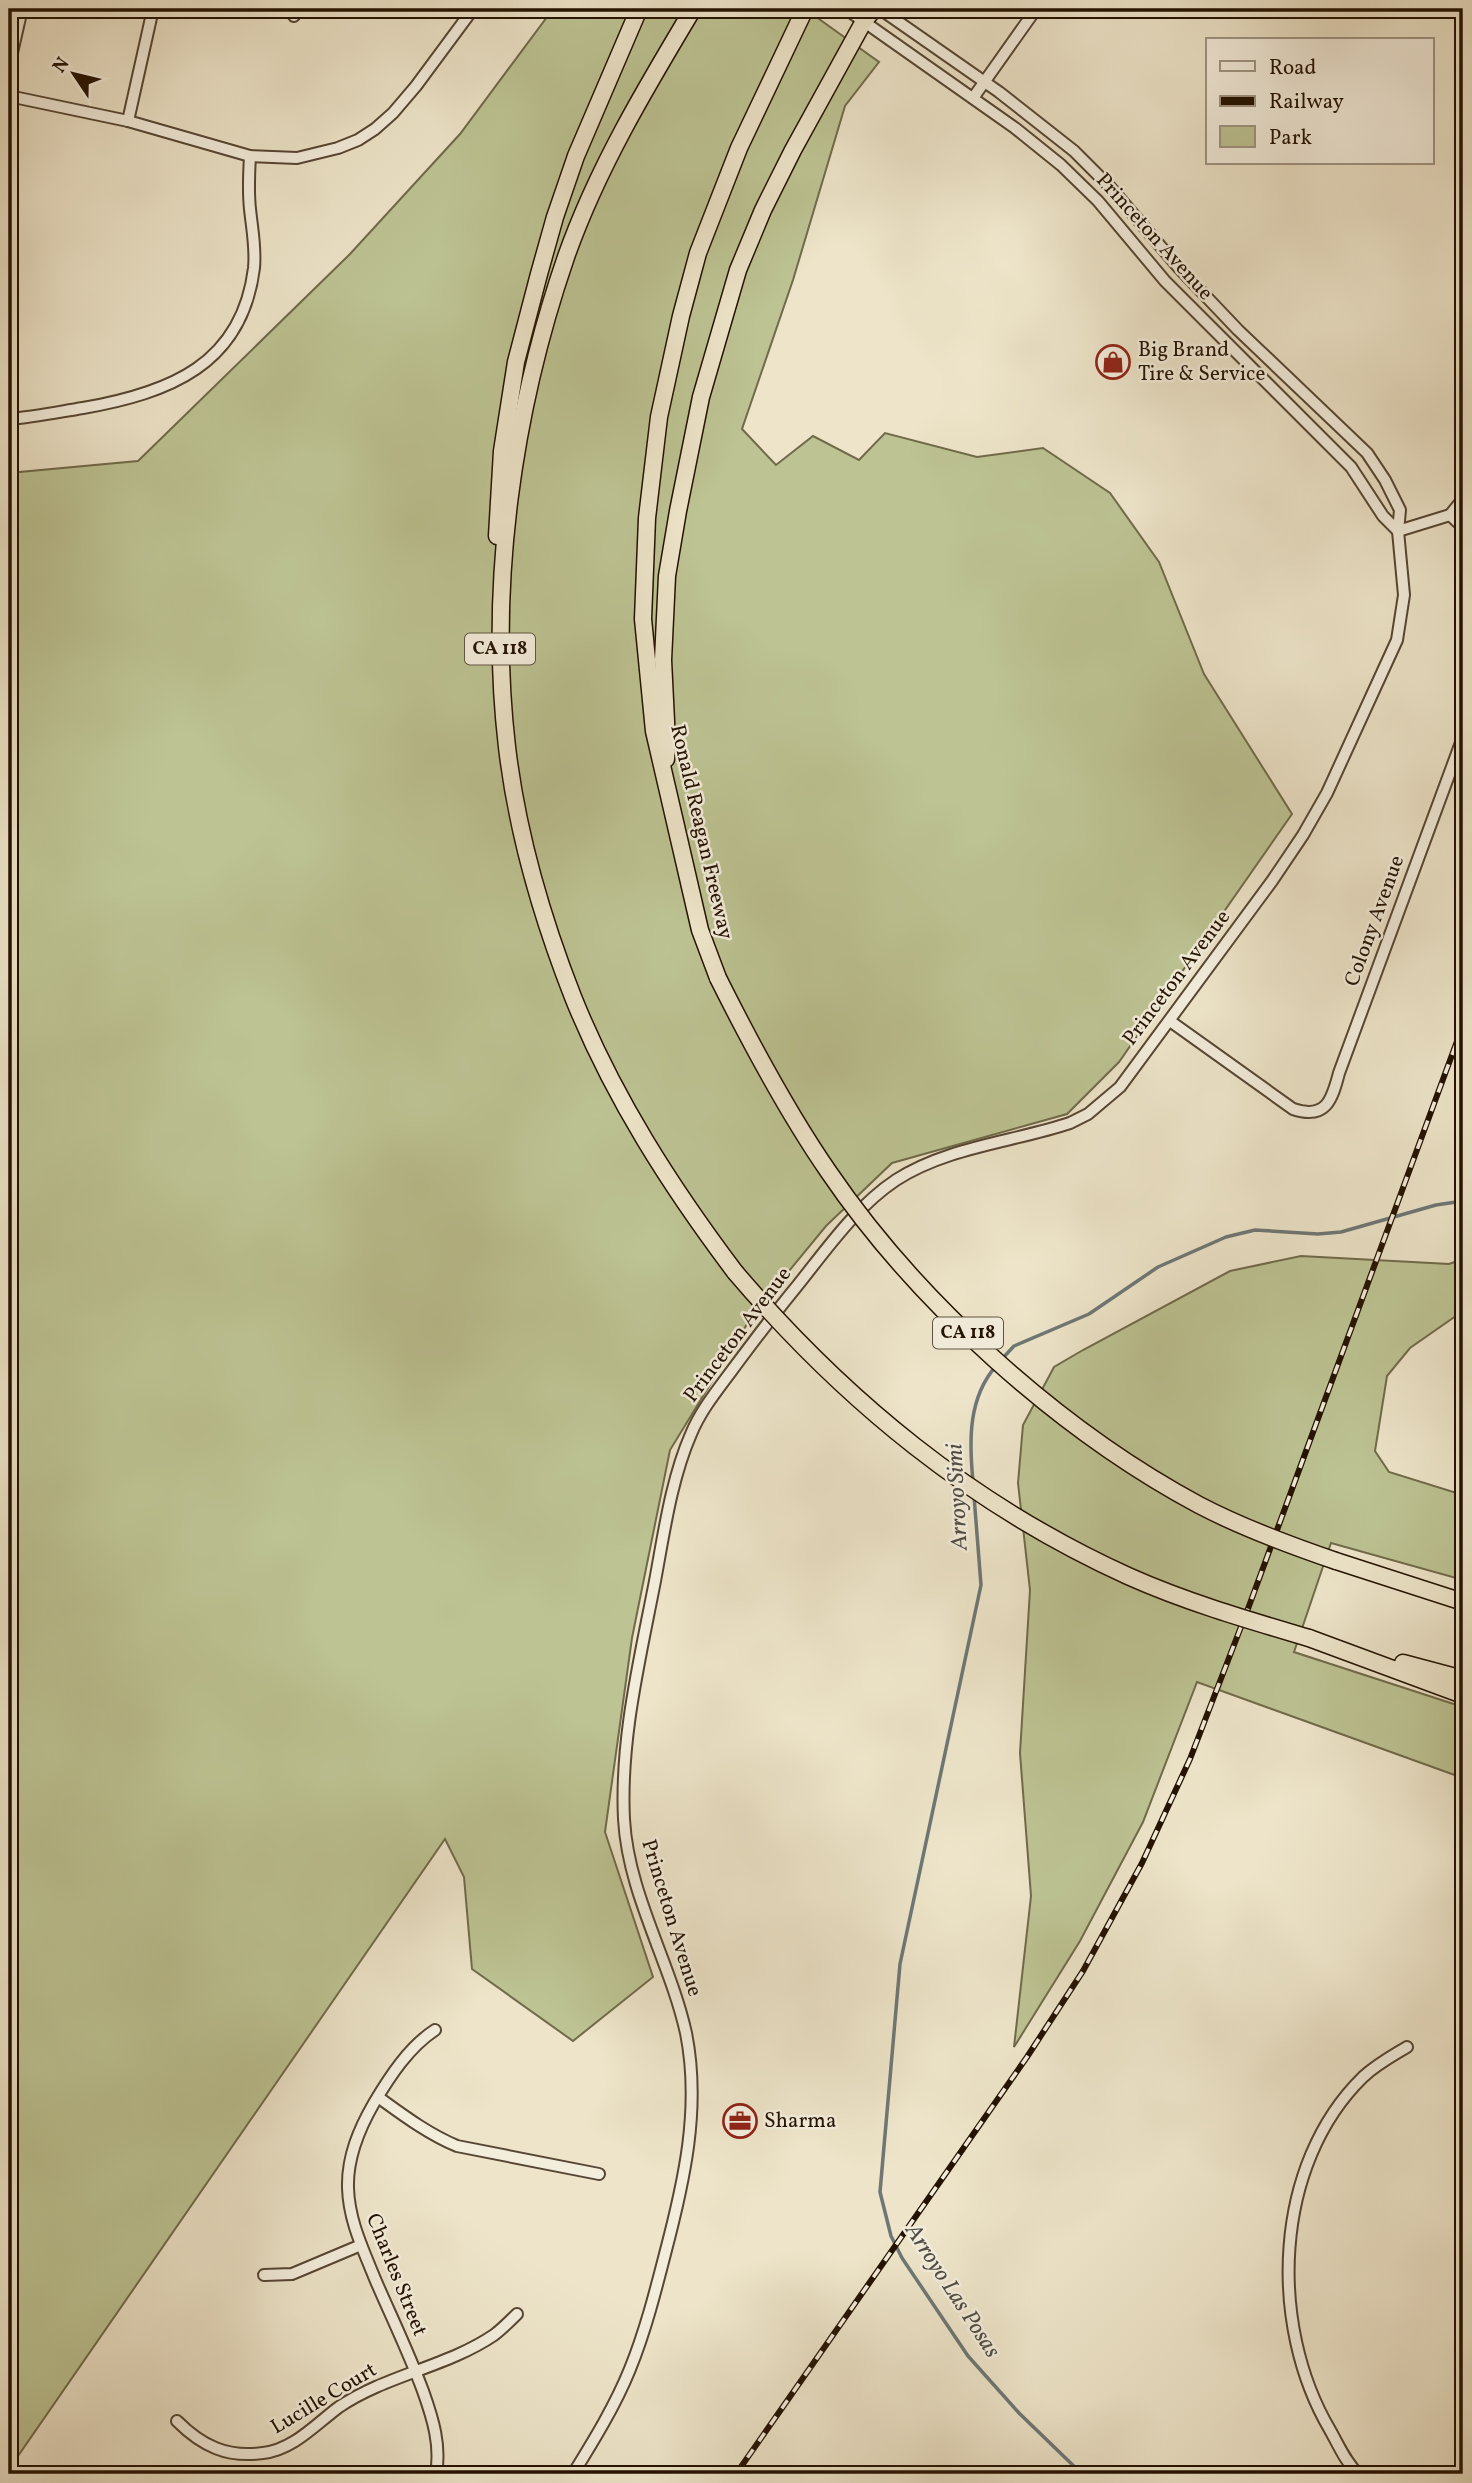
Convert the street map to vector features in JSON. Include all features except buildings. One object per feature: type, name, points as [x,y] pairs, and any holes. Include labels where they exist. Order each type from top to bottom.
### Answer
[{"type":"highway","points":[[500,646],[495,583],[496,544],[502,451],[516,362],[555,217],[572,168],[639,9]]},
{"type":"highway","name":"CA 118","points":[[693,9],[645,89],[601,172],[567,255],[545,324],[523,413],[515,462],[506,541],[500,646],[507,748],[517,810],[554,947],[570,989],[620,1097],[691,1214],[735,1272],[788,1333],[850,1393],[925,1457],[985,1498],[1083,1555],[1130,1577],[1209,1608],[1309,1638],[1463,1695]]},
{"type":"highway","points":[[664,776],[667,742],[663,620],[667,576],[701,397],[738,270],[763,210],[793,150],[873,13]]},
{"type":"highway","name":"Ronald Reagan Freeway","points":[[801,16],[739,148],[698,253],[659,417],[647,518],[643,619],[654,731],[699,930],[718,978],[771,1079],[828,1172],[869,1228],[917,1283],[1009,1371],[1058,1412],[1115,1453],[1199,1504],[1283,1543],[1463,1602]]},
{"type":"highway","points":[[1309,1638],[1463,1679]]},
{"type":"street","points":[[9,66],[22,9]]},
{"type":"street","points":[[128,121],[153,9]]},
{"type":"street","points":[[9,96],[128,121],[250,156],[297,158],[338,148],[367,134],[401,104],[473,9]]},
{"type":"street","name":"Princeton Avenue","points":[[573,2474],[614,2404],[643,2332],[678,2205],[690,2137],[691,2074],[686,2036],[626,1847],[624,1794],[632,1695],[665,1530],[681,1460],[691,1432],[705,1407],[761,1331],[846,1226],[894,1181],[939,1159],[1053,1129],[1088,1114],[1120,1087],[1303,835],[1327,793],[1390,660],[1403,607],[1398,531],[1400,510],[1367,453],[1238,330],[1179,268],[1111,188],[1074,151],[985,82],[873,13],[846,9]]},
{"type":"street","points":[[973,99],[1036,9]]},
{"type":"street","name":"Princeton Avenue","points":[[873,13],[973,99],[1061,165],[1098,201],[1165,281],[1351,467],[1382,516],[1398,531]]},
{"type":"street","points":[[9,419],[91,407],[159,389],[200,367],[217,351],[247,300],[254,264],[255,243],[248,178],[250,156]]},
{"type":"street","points":[[1398,531],[1450,515],[1463,499]]},
{"type":"street","points":[[1450,515],[1463,527]]},
{"type":"street","name":"Colony Avenue","points":[[1170,1021],[1293,1108],[1304,1112],[1316,1111],[1331,1101],[1463,737]]},
{"type":"street","name":"Charles Street","points":[[435,2030],[414,2045],[377,2097],[359,2131],[348,2186],[350,2214],[361,2245],[416,2371],[435,2425],[438,2450],[436,2474]]},
{"type":"street","points":[[1358,2474],[1347,2463],[1319,2412],[1295,2344],[1288,2285],[1291,2230],[1304,2176],[1327,2123],[1363,2077],[1407,2047]]},
{"type":"street","points":[[377,2097],[406,2118],[457,2146],[599,2174]]},
{"type":"street","points":[[264,2275],[292,2274],[361,2245]]},
{"type":"street","name":"Lucille Court","points":[[177,2421],[200,2441],[219,2451],[253,2454],[273,2452],[295,2441],[352,2400],[487,2339],[517,2314]]},
{"type":"green space","points":[[553,9],[805,9],[879,62],[845,106],[793,280],[742,429],[776,465],[813,436],[859,460],[885,433],[977,457],[1043,448],[1110,493],[1159,562],[1204,674],[1292,814],[1119,1062],[1067,1114],[892,1163],[826,1226],[752,1316],[670,1450],[632,1638],[605,1832],[653,1977],[573,2041],[472,1969],[464,1877],[445,1839],[9,2469],[9,473],[138,461],[350,254],[460,134]]},
{"type":"green space","points":[[1301,1256],[1449,1264],[1463,1259],[1463,1311],[1410,1348],[1387,1376],[1375,1451],[1389,1472],[1463,1495],[1463,1580],[1331,1543],[1294,1652],[1463,1707],[1463,1778],[1197,1682],[1143,1822],[1080,1941],[1014,2047],[1031,1896],[1020,1753],[1030,1590],[1018,1483],[1023,1425],[1054,1367],[1230,1271]]},
{"type":"waterway","name":"Arroyo Simi","points":[[1001,1360],[1014,1346],[1089,1314],[1158,1267],[1226,1237],[1255,1230],[1318,1234],[1341,1232],[1436,1205],[1463,1201]]},
{"type":"waterway","name":"Arroyo Simi","points":[[973,1481],[972,1420],[980,1392],[996,1366]]},
{"type":"waterway","name":"Arroyo Las Posas","points":[[974,1496],[981,1585],[900,1964],[880,2192],[891,2236],[902,2258],[968,2356],[1020,2414],[1082,2474]]},
{"type":"railway","points":[[736,2474],[1027,2057],[1083,1971],[1142,1863],[1190,1759],[1249,1606],[1463,1025]]},
{"type":"place","name":"Big Brand Tire & Service","points":[[1113,362]]},
{"type":"place","name":"Sharma","points":[[740,2121]]}]
